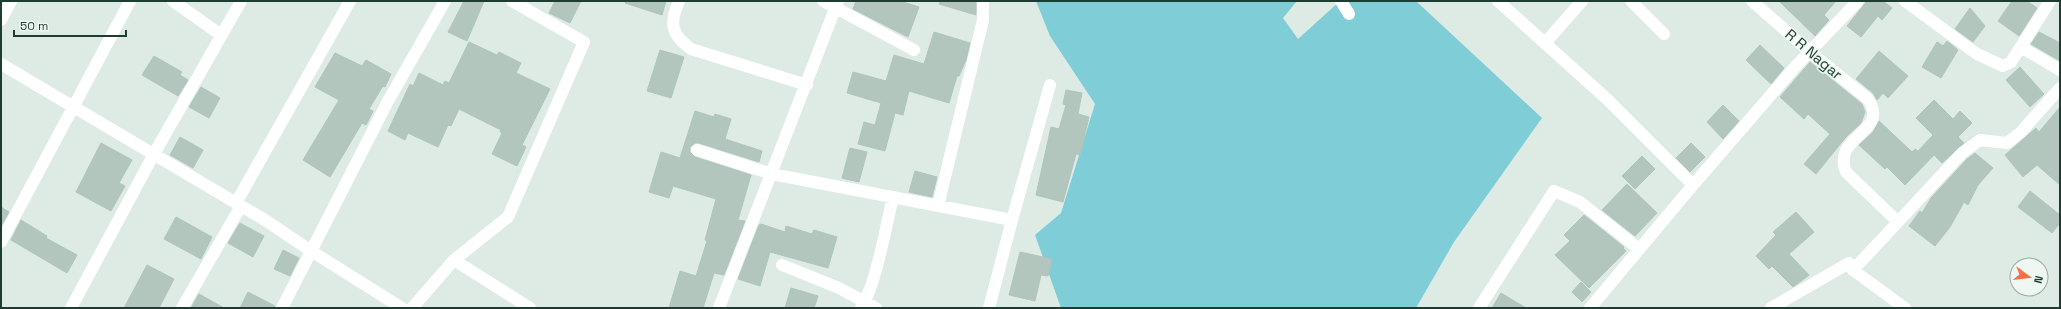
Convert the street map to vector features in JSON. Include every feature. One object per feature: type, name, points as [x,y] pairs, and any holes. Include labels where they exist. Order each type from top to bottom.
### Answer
[{"type":"street","points":[[1,20],[11,1]]},
{"type":"street","points":[[1,242],[130,1]]},
{"type":"street","points":[[173,1],[221,35]]},
{"type":"street","points":[[70,308],[154,154],[241,1]]},
{"type":"street","points":[[182,308],[350,1]]},
{"type":"street","points":[[282,308],[388,101],[445,1]]},
{"type":"street","points":[[412,308],[454,260],[508,217],[584,42],[512,1]]},
{"type":"street","points":[[679,1],[674,14],[673,30],[679,40],[691,49],[807,85]]},
{"type":"street","points":[[823,1],[837,4],[914,50]]},
{"type":"street","points":[[938,206],[983,20],[983,1]]},
{"type":"street","points":[[1341,1],[1349,14]]},
{"type":"street","points":[[1498,1],[1546,42],[1607,98],[1693,186]]},
{"type":"street","points":[[1546,42],[1582,1]]},
{"type":"street","points":[[1631,1],[1664,34]]},
{"type":"street","name":"R R Nagar","points":[[1752,1],[1810,52],[1868,99],[1874,108],[1874,117],[1868,126],[1846,149],[1842,157],[1842,164],[1846,172],[1898,222]]},
{"type":"street","points":[[1590,308],[1693,186],[1810,52],[1858,1]]},
{"type":"street","points":[[1905,1],[1977,54],[2003,66],[2011,62],[2050,1]]},
{"type":"street","points":[[719,308],[807,85],[837,4]]},
{"type":"street","points":[[2021,46],[2060,70]]},
{"type":"street","points":[[1,64],[265,220],[385,304],[402,308]]},
{"type":"street","points":[[989,308],[1050,85]]},
{"type":"street","points":[[1853,270],[1962,153],[1980,140],[2007,143],[2020,133],[2060,88]]},
{"type":"street","points":[[697,150],[772,174],[1012,220]]},
{"type":"street","points":[[1479,308],[1554,191],[1580,202],[1639,250]]},
{"type":"street","points":[[863,305],[876,267],[893,197]]},
{"type":"street","points":[[454,260],[530,308]]},
{"type":"street","points":[[1771,308],[1836,269],[1849,263],[1853,270],[1904,308]]},
{"type":"street","points":[[782,265],[839,288],[863,305],[876,308]]},
{"type":"water","points":[[1036,1],[1297,1],[1283,18],[1298,39],[1340,1],[1416,1],[1542,118],[1454,242],[1416,308],[1061,308],[1035,235],[1061,213],[1095,104],[1050,36]]},
{"type":"building","points":[[464,1],[484,1],[467,41],[448,32]]},
{"type":"building","points":[[555,1],[581,1],[570,23],[549,13]]},
{"type":"building","points":[[626,1],[666,1],[662,15],[625,3]]},
{"type":"building","points":[[856,1],[900,1],[919,7],[908,37],[853,9]]},
{"type":"building","points":[[940,1],[976,1],[976,15],[939,4]]},
{"type":"building","points":[[1779,1],[1836,1],[1824,15],[1829,20],[1815,36]]},
{"type":"building","points":[[1867,1],[1883,1],[1892,8],[1882,20],[1878,16],[1861,37],[1847,26]]},
{"type":"building","points":[[2012,1],[2027,1],[2037,8],[2019,36],[1998,21]]},
{"type":"building","points":[[1970,8],[1985,26],[1973,42],[1955,29]]},
{"type":"building","points":[[934,32],[970,43],[966,60],[959,76],[957,76],[949,103],[909,91],[903,115],[895,113],[885,151],[858,144],[864,122],[875,125],[881,103],[847,93],[853,72],[886,81],[894,55],[924,64]]},
{"type":"building","points":[[2039,32],[2060,43],[2060,61],[2031,44]]},
{"type":"building","points":[[1947,41],[1958,50],[1941,78],[1922,67],[1937,42],[1943,46]]},
{"type":"building","points":[[469,42],[497,55],[499,52],[521,63],[516,73],[550,89],[522,145],[526,147],[517,166],[492,154],[502,133],[500,132],[501,130],[459,109],[451,126],[448,125],[438,147],[408,133],[405,140],[388,131],[410,84],[413,86],[419,73],[443,85],[445,81],[449,83]]},
{"type":"building","points":[[1760,45],[1784,68],[1771,84],[1746,60]]},
{"type":"building","points":[[660,50],[684,57],[671,98],[647,91]]},
{"type":"building","points":[[1879,51],[1908,76],[1888,98],[1883,93],[1877,100],[1873,93],[1856,79]]},
{"type":"building","points":[[335,53],[362,66],[366,60],[391,74],[385,87],[383,86],[369,109],[373,111],[366,125],[362,123],[330,177],[303,160],[339,100],[315,87]]},
{"type":"building","points":[[154,56],[182,72],[180,75],[188,80],[178,96],[142,75]]},
{"type":"building","points":[[1810,62],[1862,104],[1865,112],[1861,123],[1846,137],[1816,174],[1804,164],[1830,134],[1808,114],[1804,119],[1780,97]]},
{"type":"building","points":[[2020,67],[2044,94],[2030,107],[2006,80]]},
{"type":"building","points":[[201,87],[220,98],[209,118],[189,107]]},
{"type":"building","points":[[1066,90],[1082,93],[1078,114],[1089,117],[1080,155],[1076,154],[1063,202],[1036,195],[1051,127],[1059,129],[1066,105],[1063,104]]},
{"type":"building","points":[[1934,100],[1953,119],[1960,111],[1972,123],[1958,137],[1964,143],[1942,163],[1934,155],[1905,185],[1887,167],[1885,169],[1859,145],[1873,132],[1879,121],[1912,152],[1915,149],[1918,151],[1933,135],[1916,118]]},
{"type":"building","points":[[1723,105],[1739,121],[1723,139],[1707,122]]},
{"type":"building","points":[[2060,107],[2060,185],[2037,165],[2023,177],[2005,155],[2036,128],[2039,132]]},
{"type":"building","points":[[695,111],[714,117],[715,114],[731,119],[725,139],[762,151],[759,162],[699,143],[695,143],[690,147],[690,152],[695,157],[751,175],[738,220],[745,221],[724,275],[714,273],[703,308],[669,308],[680,271],[696,276],[707,241],[705,240],[716,199],[673,186],[669,198],[649,192],[661,152],[680,158]]},
{"type":"building","points":[[180,137],[203,150],[193,168],[170,155]]},
{"type":"building","points":[[101,143],[132,160],[119,183],[125,186],[111,211],[76,192]]},
{"type":"building","points":[[1691,143],[1705,157],[1690,172],[1676,158]]},
{"type":"building","points":[[850,148],[867,152],[859,182],[842,178]]},
{"type":"building","points":[[1975,153],[1993,168],[1978,185],[1968,205],[1964,202],[1950,227],[1935,246],[1909,226],[1920,211],[1922,213],[1931,198],[1967,159]]},
{"type":"building","points":[[1642,156],[1655,169],[1635,189],[1622,176]]},
{"type":"building","points":[[915,171],[937,177],[932,197],[909,192]]},
{"type":"building","points":[[1627,184],[1657,213],[1635,236],[1602,210]]},
{"type":"building","points":[[2030,191],[2060,215],[2060,223],[2052,233],[2018,207]]},
{"type":"building","points":[[1,207],[9,212],[1,226]]},
{"type":"building","points":[[1796,212],[1814,232],[1789,254],[1809,275],[1793,287],[1772,266],[1769,269],[1756,256],[1776,235],[1773,232]]},
{"type":"building","points":[[1584,215],[1624,247],[1623,248],[1626,251],[1589,288],[1555,255],[1570,241],[1564,235]]},
{"type":"building","points":[[176,217],[212,237],[201,259],[164,239]]},
{"type":"building","points":[[21,220],[47,236],[46,238],[77,255],[67,273],[11,240]]},
{"type":"building","points":[[240,223],[264,236],[253,257],[228,243]]},
{"type":"building","points":[[761,224],[785,232],[786,226],[812,234],[814,230],[837,237],[828,268],[770,252],[760,286],[738,279],[759,225]]},
{"type":"building","points":[[283,250],[299,258],[290,276],[274,269]]},
{"type":"building","points":[[1020,252],[1052,259],[1048,276],[1041,275],[1035,301],[1009,295]]},
{"type":"building","points":[[147,265],[174,279],[159,308],[124,308]]},
{"type":"building","points":[[1581,282],[1591,292],[1582,302],[1572,292]]},
{"type":"building","points":[[791,288],[818,296],[814,308],[785,308]]},
{"type":"building","points":[[248,292],[275,306],[275,308],[240,308]]},
{"type":"building","points":[[1501,293],[1526,308],[1492,308]]},
{"type":"building","points":[[199,294],[224,308],[191,308]]}]
